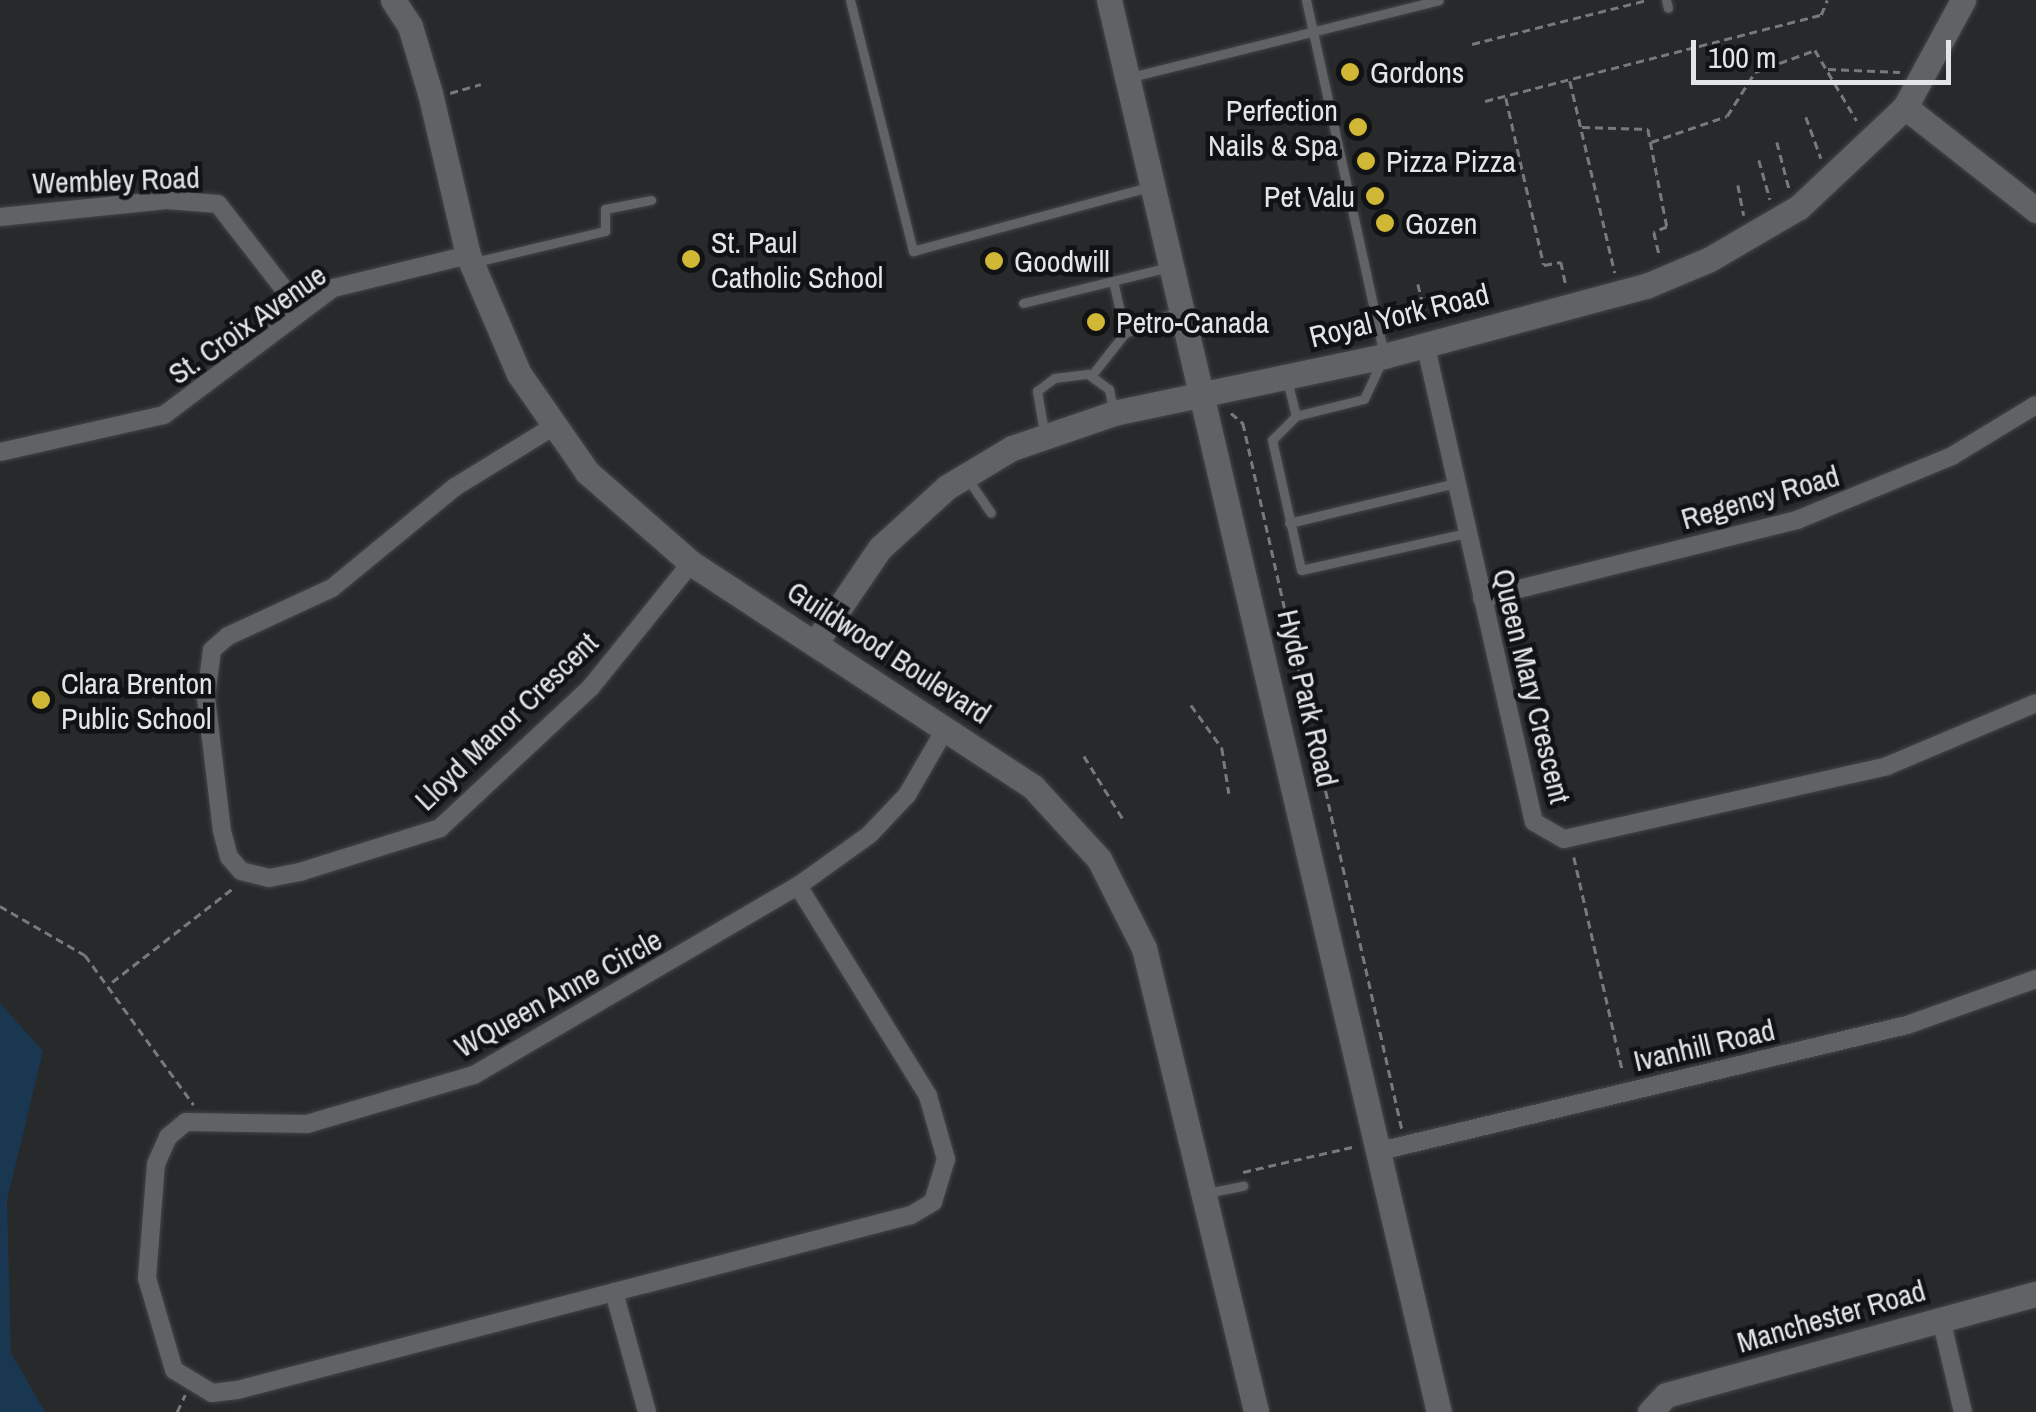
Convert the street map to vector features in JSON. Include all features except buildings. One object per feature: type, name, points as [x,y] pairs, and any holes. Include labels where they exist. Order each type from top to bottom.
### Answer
[{"type":"street","name":"Guildwood Boulevard","points":[[393,0],[410,26],[430,93],[470,258],[519,374],[551,428],[620,507],[691,563],[946,728],[1060,810],[1126,906],[1144,948],[1256,1412]]},
{"type":"street","name":"Hyde Park Road","points":[[1109,0],[1388,1146],[1439,1412]]},
{"type":"street","name":"Royal York Road","points":[[816,642],[880,548],[966,476],[1046,436],[1203,390],[1384,356],[1620,293],[1710,259],[1789,213],[1905,108],[1963,0]]},
{"type":"street","points":[[1905,108],[2036,210]]},
{"type":"street","name":"Wembley Road","points":[[0,216],[167,200],[218,204],[302,312]]},
{"type":"street","name":"St. Croix Avenue","points":[[0,452],[164,415],[333,288],[470,258]]},
{"type":"street","name":"Queen Mary Crescent","points":[[1428,342],[1534,822],[1564,839],[1887,766],[2036,703]]},
{"type":"street","name":"Regency Road","points":[[1482,598],[1798,520],[1952,456],[2036,405]]},
{"type":"street","name":"Lloyd Manor Crescent","points":[[551,428],[456,486],[332,588],[228,636],[212,650],[206,698],[222,830],[229,857],[242,871],[269,878],[300,872],[440,828],[591,687],[691,563]]},
{"type":"street","points":[[190,1385],[212,1393],[237,1390],[911,1215],[933,1202],[943,1184],[946,1159],[928,1096],[798,886],[869,836],[907,795],[946,728]]},
{"type":"street","name":"WQueen Anne Circle","points":[[190,1385],[174,1370],[147,1278],[156,1164],[168,1137],[186,1122],[306,1124],[474,1075],[798,886]]},
{"type":"street","name":"Ivanhill Road","points":[[1388,1146],[1907,1024],[2036,979]]},
{"type":"street","points":[[614,1292],[647,1412]]},
{"type":"street","name":"Manchester Road","points":[[1650,1412],[1666,1395],[2036,1294]]},
{"type":"street","points":[[1941,1318],[1964,1412]]},
{"type":"lane","points":[[850,0],[913,251],[1154,186]]},
{"type":"lane","points":[[1306,0],[1384,356],[1364,398],[1296,416],[1279,427],[1272,450],[1301,570],[1467,532]]},
{"type":"lane","points":[[1128,78],[1440,0]]},
{"type":"lane","points":[[470,258],[605,231],[605,209],[651,200]]},
{"type":"lane","points":[[1023,303],[1173,266]]},
{"type":"lane","points":[[1113,281],[1125,334]]},
{"type":"lane","points":[[1091,376],[1125,334],[1184,309]]},
{"type":"lane","points":[[1286,374],[1296,416]]},
{"type":"lane","points":[[1046,436],[1037,391],[1054,378],[1091,376],[1109,389],[1114,413]]},
{"type":"lane","points":[[966,476],[991,513]]},
{"type":"lane","points":[[1289,524],[1456,482]]},
{"type":"lane","points":[[1203,1194],[1243,1186]]},
{"type":"path","points":[[1472,44],[1647,0]]},
{"type":"path","points":[[1485,101],[1821,16],[1826,0]]},
{"type":"path","points":[[1651,142],[1727,116],[1755,72],[1815,50],[1873,138]]},
{"type":"path","points":[[1826,68],[1902,72],[1901,77]]},
{"type":"path","points":[[1570,80],[1620,293]]},
{"type":"path","points":[[449,93],[481,84]]},
{"type":"path","points":[[1505,96],[1544,264],[1561,262],[1571,305]]},
{"type":"path","points":[[1806,117],[1832,177]]},
{"type":"path","points":[[1580,127],[1648,129],[1667,227],[1654,232],[1660,254]]},
{"type":"path","points":[[1777,142],[1789,213]]},
{"type":"path","points":[[1759,160],[1789,213]]},
{"type":"path","points":[[1738,185],[1750,236]]},
{"type":"path","points":[[1418,284],[1428,342]]},
{"type":"path","points":[[1231,412],[1243,423],[1388,1146],[1236,1174]]},
{"type":"path","points":[[1191,706],[1222,748],[1229,792]]},
{"type":"path","points":[[1084,756],[1123,819]]},
{"type":"path","points":[[1572,851],[1625,1080]]},
{"type":"path","points":[[111,982],[239,884]]},
{"type":"path","points":[[0,906],[85,955],[111,982],[201,1114]]},
{"type":"path","points":[[176,1412],[190,1385]]},
{"type":"shaded area","points":[[0,1003],[43,1051],[7,1200],[11,1353],[45,1412],[0,1412]]},
{"type":"place","name":"Gordons","points":[[1350,72]]},
{"type":"place","name":"Perfection Nails & Spa","points":[[1358,127]]},
{"type":"place","name":"Pizza Pizza","points":[[1366,161]]},
{"type":"place","name":"Pet Valu","points":[[1375,196]]},
{"type":"place","name":"Gozen","points":[[1385,223]]},
{"type":"place","name":"St. Paul Catholic School","points":[[691,259]]},
{"type":"place","name":"Goodwill","points":[[994,261]]},
{"type":"place","name":"Petro-Canada","points":[[1096,322]]},
{"type":"place","name":"Clara Brenton Public School","points":[[41,700]]}]
